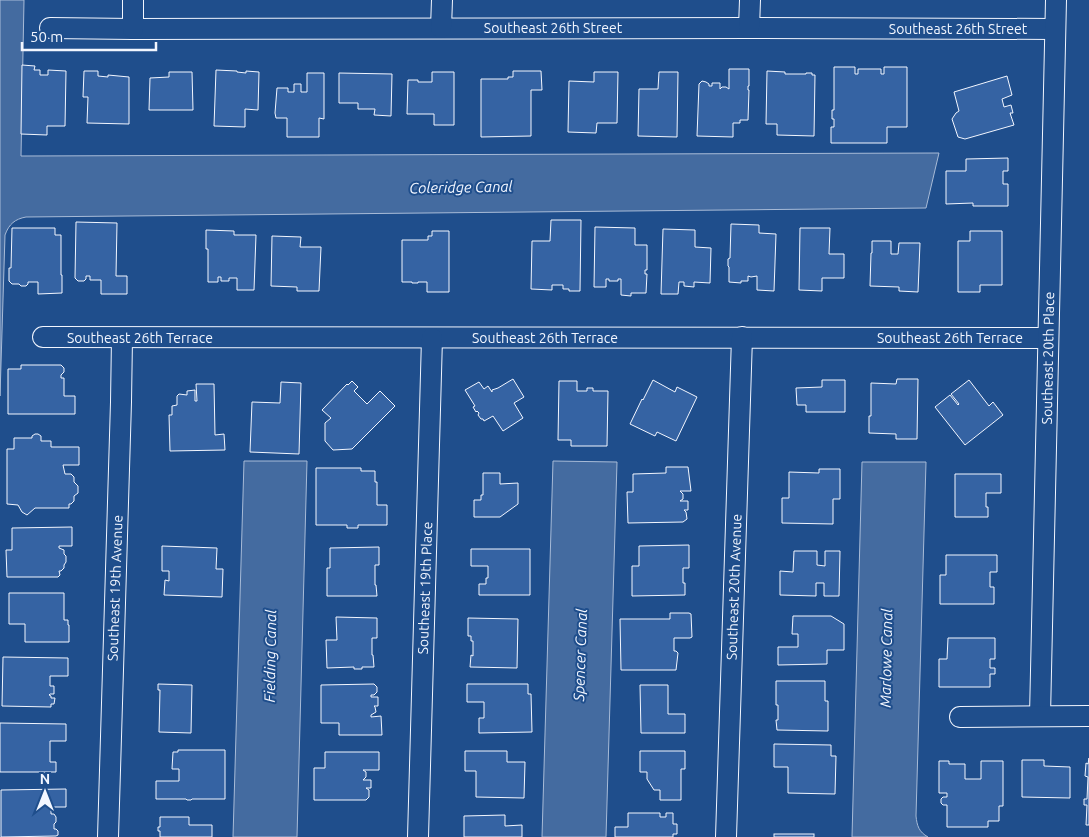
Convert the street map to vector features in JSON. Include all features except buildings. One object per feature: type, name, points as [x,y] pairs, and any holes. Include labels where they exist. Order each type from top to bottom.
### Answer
[{"type":"street","points":[[133,0],[133,29]]},
{"type":"street","points":[[441,28],[442,0]]},
{"type":"street","points":[[749,28],[750,0]]},
{"type":"street","name":"Southeast 20th Place","points":[[1040,716],[1056,0]]},
{"type":"street","name":"Southeast 26th Street","points":[[50,28],[1055,29]]},
{"type":"street","name":"Southeast 26th Terrace","points":[[43,337],[1048,338]]},
{"type":"street","name":"Southeast 20th Avenue","points":[[726,837],[742,337]]},
{"type":"street","name":"Southeast 19th Avenue","points":[[108,837],[122,338]]},
{"type":"street","name":"Southeast 19th Place","points":[[418,837],[432,338]]},
{"type":"street","points":[[960,717],[1089,716]]},
{"type":"water","name":"Coleridge Canal","points":[[0,0],[24,0],[21,156],[939,153],[926,208],[22,218],[8,228],[5,235],[0,396]]},
{"type":"water","name":"Fielding Canal","points":[[244,461],[307,461],[297,837],[233,837]]},
{"type":"water","name":"Spencer Canal","points":[[553,461],[617,462],[606,837],[542,837]]},
{"type":"water","name":"Marlowe Canal","points":[[862,462],[926,462],[916,816],[919,828],[928,837],[852,837]]}]
